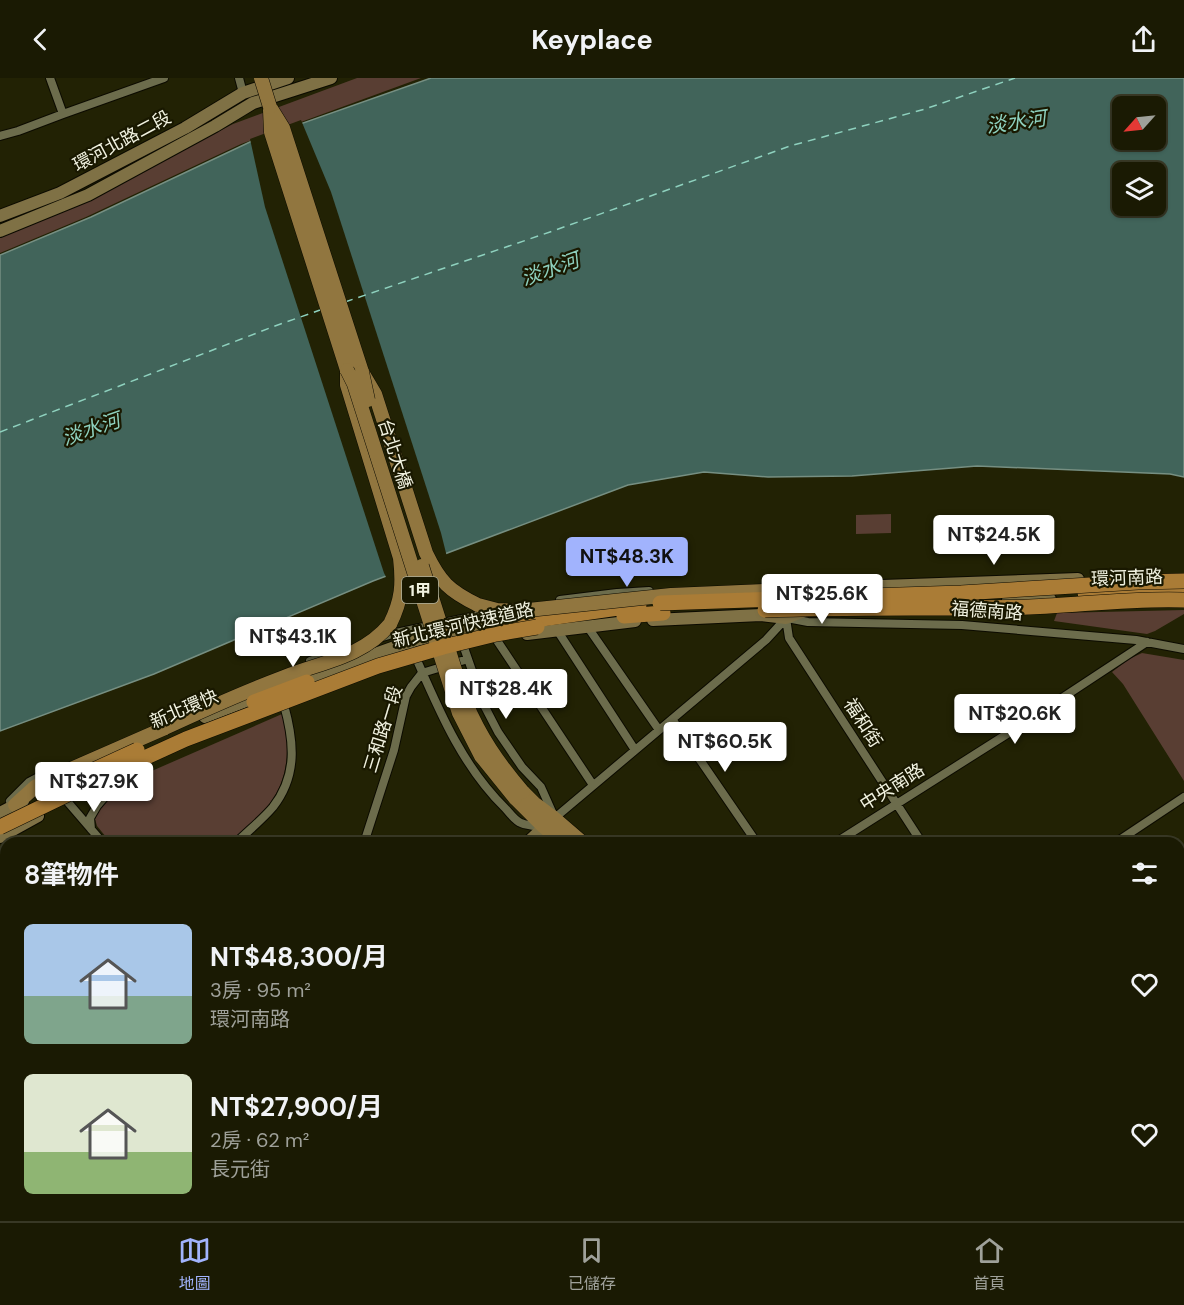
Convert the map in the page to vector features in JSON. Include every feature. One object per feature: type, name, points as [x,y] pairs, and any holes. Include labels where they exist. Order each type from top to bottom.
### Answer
[{"type":"highway","name":"新北環河快速道路","points":[[495,632],[621,607],[660,603],[962,593],[1184,581]]},
{"type":"highway","points":[[807,591],[825,598],[977,598],[1184,589]]},
{"type":"highway","name":"新北環河快速道路","points":[[0,827],[120,769],[221,725],[378,666],[496,634],[537,627],[663,613],[781,609],[1022,607],[1184,598]]},
{"type":"highway","name":"新北環快","points":[[0,813],[115,759],[223,714],[409,646],[439,637],[495,632]]},
{"type":"main road","name":"台北大橋","points":[[258,83],[283,128],[465,701],[474,722],[519,795]]},
{"type":"main road","name":"台北大橋","points":[[270,107],[271,132],[459,713],[481,756],[499,779],[519,795]]},
{"type":"main road","points":[[15,805],[35,787],[55,776],[284,677],[357,651],[376,639],[390,624],[401,594],[400,558],[347,385],[347,370]]},
{"type":"main road","points":[[362,372],[375,394],[426,553],[451,590],[478,605],[497,610],[519,611],[663,596],[807,591]]},
{"type":"main road","name":"1甲","points":[[519,795],[534,803],[558,837]]},
{"type":"main road","name":"1甲","points":[[549,822],[573,837]]},
{"type":"street","points":[[50,78],[63,114]]},
{"type":"street","points":[[0,136],[164,78]]},
{"type":"street","points":[[238,78],[243,93]]},
{"type":"street","name":"環河北路二段","points":[[0,216],[60,193],[185,128],[258,83],[285,78]]},
{"type":"street","name":"環河北路二段","points":[[0,231],[88,195],[253,104],[331,78]]},
{"type":"street","name":"環河南路","points":[[0,813],[59,781],[140,743],[225,709],[457,625],[618,604],[684,598],[793,596],[825,588],[1184,576]]},
{"type":"street","points":[[533,837],[766,640],[800,603],[807,591]]},
{"type":"street","name":"環河南路","points":[[0,837],[66,800],[127,771],[284,705],[381,668],[463,645],[495,632],[557,630],[647,620],[750,615],[786,618],[807,610],[959,602],[1172,595],[1184,598]]},
{"type":"street","name":"福德南路","points":[[786,618],[808,622],[962,625],[1147,642],[1184,649]]},
{"type":"street","name":"福和街","points":[[786,618],[789,638],[918,837]]},
{"type":"street","points":[[0,813],[29,782],[52,770],[290,669],[396,633],[425,627],[457,625],[484,705],[498,732],[522,767],[541,787],[549,822]]},
{"type":"street","points":[[587,626],[659,730]]},
{"type":"street","points":[[425,627],[414,634],[410,642],[451,735],[469,764],[494,797],[520,823],[549,822]]},
{"type":"street","points":[[557,630],[635,750]]},
{"type":"street","points":[[495,632],[593,785]]},
{"type":"street","name":"中央南路","points":[[845,837],[1147,642]]},
{"type":"street","name":"三和路一段","points":[[366,837],[394,750],[406,696],[411,687],[422,673],[468,659]]},
{"type":"street","points":[[242,837],[273,807],[291,767],[291,728],[284,705]]},
{"type":"street","points":[[672,719],[753,837]]},
{"type":"street","points":[[91,829],[90,818],[97,806],[127,771]]},
{"type":"street","points":[[1124,837],[1184,797]]},
{"type":"street","points":[[66,800],[98,837]]},
{"type":"shaded area","points":[[357,78],[421,78],[241,144],[86,217],[0,253],[0,236],[87,199],[233,124]]},
{"type":"shaded area","points":[[891,514],[891,533],[856,534],[856,515]]},
{"type":"shaded area","points":[[1184,610],[1184,614],[1147,634],[1054,621],[1057,613]]},
{"type":"shaded area","points":[[1142,653],[1184,660],[1184,781],[1123,684],[1112,672],[1129,659]]},
{"type":"shaded area","points":[[282,714],[287,753],[279,789],[264,811],[236,837],[106,837],[97,826],[95,819],[99,810],[122,784]]},
{"type":"water","name":"淡水河","points":[[431,78],[1184,78],[1184,477],[1170,474],[977,466],[852,476],[768,477],[704,472],[628,485],[373,581],[154,674],[0,731],[0,255],[91,217],[252,141]]},
{"type":"pier","points":[[301,120],[331,192],[447,557],[387,579],[265,207],[250,139]]},
{"type":"ferry route","points":[[345,302],[790,146],[925,109],[1015,78]]},
{"type":"ferry route","points":[[0,432],[320,310]]}]
